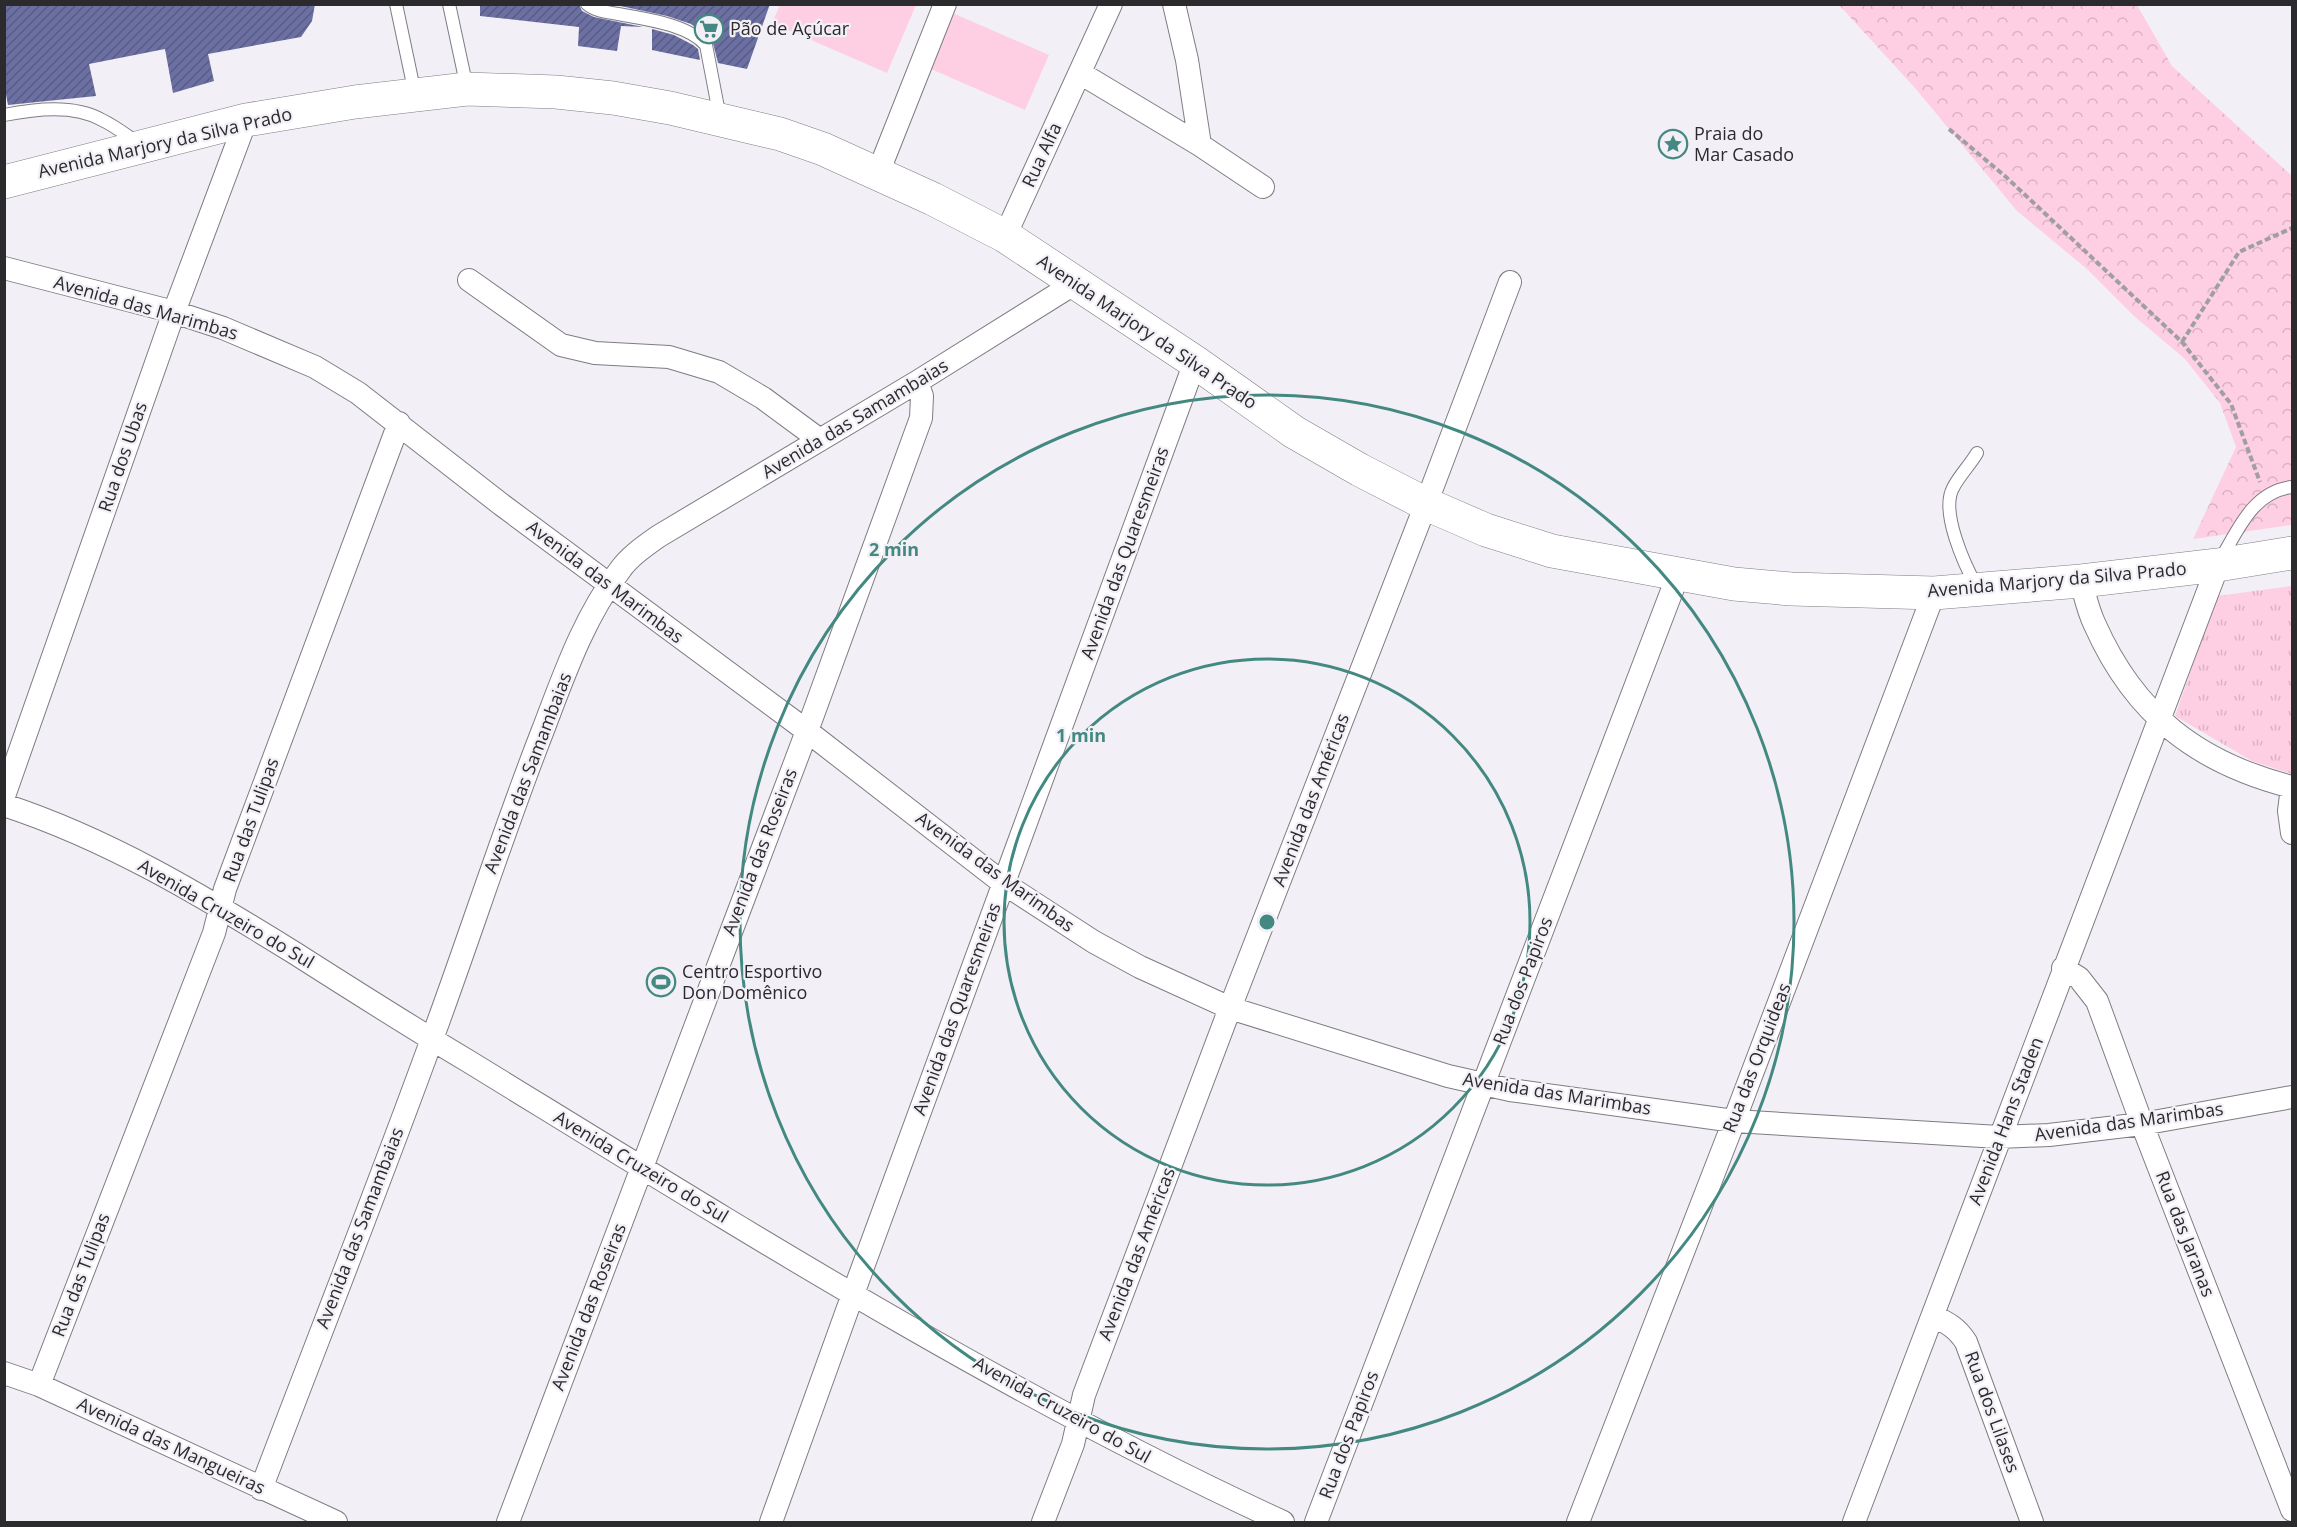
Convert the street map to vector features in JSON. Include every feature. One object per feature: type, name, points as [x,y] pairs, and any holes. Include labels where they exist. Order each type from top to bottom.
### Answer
[{"type":"main road","name":"Avenida Marjory da Silva Prado","points":[[4,182],[246,120],[415,94],[467,89],[556,92],[614,98],[720,119],[780,134],[878,173],[933,199],[1005,236],[1195,362],[1294,432],[1360,470],[1426,504],[1486,530],[1552,551],[1734,584],[1791,589],[1934,593],[2081,581],[2218,565],[2292,553]]},
{"type":"street","points":[[878,173],[945,4]]},
{"type":"street","name":"Rua Alfa","points":[[1005,236],[1111,4]]},
{"type":"street","points":[[1174,4],[1187,60],[1200,145]]},
{"type":"street","points":[[1080,73],[1200,145],[1263,187]]},
{"type":"street","name":"Rua dos Ubas","points":[[4,796],[174,312],[246,120]]},
{"type":"street","name":"Avenida das Marimbas","points":[[4,268],[174,312],[267,345],[315,368],[358,393],[502,505],[807,730],[1003,883],[1094,942],[1140,967],[1230,1008],[1415,1066],[1483,1084],[1510,1090],[1734,1121],[1999,1137],[2049,1135],[2142,1124],[2292,1096]]},
{"type":"street","points":[[468,280],[561,345],[595,353],[669,357],[719,372],[763,398],[820,440]]},
{"type":"street","name":"Avenida das Samambaias","points":[[261,1488],[432,1039],[542,731],[579,642],[609,585],[630,559],[659,536],[916,382],[1077,282]]},
{"type":"street","name":"Avenida das Américas","points":[[1043,1522],[1073,1444],[1084,1395],[1230,1008],[1510,282]]},
{"type":"street","name":"Avenida das Quaresmeiras","points":[[771,1522],[1195,362]]},
{"type":"street","name":"Avenida das Roseiras","points":[[508,1522],[807,730],[921,418],[922,396],[916,382]]},
{"type":"street","name":"Rua das Tulipas","points":[[39,1385],[214,933],[230,878],[399,423]]},
{"type":"street","name":"Avenida Hans Staden","points":[[1854,1522],[2218,565]]},
{"type":"street","name":"Rua dos Papiros","points":[[1316,1522],[1678,575]]},
{"type":"street","points":[[2081,581],[2093,623],[2111,658],[2133,690],[2159,719],[2188,743],[2221,762],[2255,777],[2292,788],[2289,811],[2292,833]]},
{"type":"street","name":"Rua das Orquideas","points":[[1578,1522],[1734,1121],[1934,593]]},
{"type":"street","name":"Avenida Cruzeiro do Sul","points":[[4,805],[81,833],[149,867],[220,908],[641,1168],[853,1294],[1079,1421],[1167,1467],[1283,1522]]},
{"type":"street","name":"Rua das Jaranas","points":[[2063,968],[2079,978],[2097,1001],[2142,1124],[2292,1510]]},
{"type":"street","name":"Rua dos Lilases","points":[[1934,1316],[1960,1332],[1966,1342],[2032,1522]]},
{"type":"street","name":"Avenida das Mangueiras","points":[[4,1373],[39,1385],[336,1522]]},
{"type":"lane","points":[[396,4],[415,94]]},
{"type":"lane","points":[[448,4],[467,89]]},
{"type":"lane","points":[[587,4],[597,10],[653,20],[694,34],[700,39],[706,45],[720,119]]},
{"type":"lane","points":[[4,115],[27,110],[82,112],[101,119],[144,147]]},
{"type":"lane","points":[[1977,453],[1951,490],[1950,512],[1962,560],[1979,591]]},
{"type":"lane","points":[[2218,565],[2250,510],[2265,497],[2284,488],[2292,487]]},
{"type":"path","points":[[1949,129],[2006,177],[2182,342],[2231,404],[2265,497]]},
{"type":"path","points":[[2182,342],[2239,252],[2292,228]]},
{"type":"green space","points":[[780,4],[916,5],[887,73],[772,23]]},
{"type":"green space","points":[[1839,5],[2137,5],[2172,66],[2292,176],[2292,525],[2193,539],[2236,447],[2220,403],[2185,359],[2134,316],[2087,269],[2017,211],[1915,88]]},
{"type":"green space","points":[[948,11],[1049,55],[1025,110],[924,66]]},
{"type":"green space","points":[[2292,586],[2292,774],[2252,761],[2175,716],[2217,596]]},
{"type":"building","points":[[4,4],[315,4],[312,21],[301,37],[208,54],[214,81],[173,93],[165,49],[89,64],[96,96],[8,105],[4,84]]},
{"type":"building","points":[[480,4],[579,4],[582,11],[594,17],[643,27],[621,26],[617,51],[578,46],[579,27],[480,16]]},
{"type":"building","points":[[611,4],[770,4],[747,69],[718,63],[712,39],[691,24],[667,16]]},
{"type":"building","points":[[652,29],[674,35],[693,45],[698,49],[700,60],[652,50]]},
{"type":"place","name":"Pão de Açúcar","points":[[709,29]]},
{"type":"place","name":"Praia do Mar Casado","points":[[1673,144]]},
{"type":"place","name":"Centro Esportivo Don Domênico","points":[[661,982]]}]
